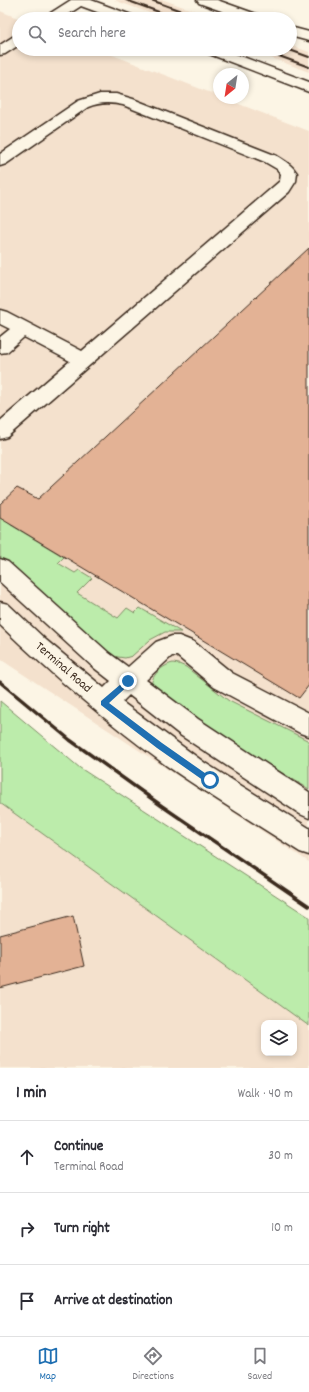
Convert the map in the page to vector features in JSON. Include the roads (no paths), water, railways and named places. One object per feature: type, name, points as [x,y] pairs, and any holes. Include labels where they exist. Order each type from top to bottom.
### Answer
[{"type":"street","points":[[61,12],[79,0],[111,12]]},
{"type":"street","points":[[204,0],[237,12]]},
{"type":"street","points":[[297,33],[309,37]]},
{"type":"street","points":[[0,51],[12,43]]},
{"type":"street","points":[[227,56],[309,87]]},
{"type":"street","points":[[0,161],[83,104],[92,99],[102,97],[128,102],[264,156],[284,166],[289,173],[288,181],[282,188],[0,432]]},
{"type":"street","points":[[0,316],[84,360]]},
{"type":"street","points":[[0,347],[23,328]]},
{"type":"street","points":[[0,568],[101,660],[189,728],[309,806]]},
{"type":"street","name":"Terminal Road","points":[[0,610],[30,640],[104,703],[178,759],[309,843]]},
{"type":"street","points":[[104,703],[164,649],[172,646],[179,646],[186,649],[223,680],[309,725]]},
{"type":"railway","points":[[126,0],[159,12]]},
{"type":"railway","points":[[151,0],[184,12]]},
{"type":"railway","points":[[297,53],[309,57]]},
{"type":"railway","points":[[279,56],[309,67]]},
{"type":"railway","points":[[0,682],[70,740],[162,806],[309,906]]}]
